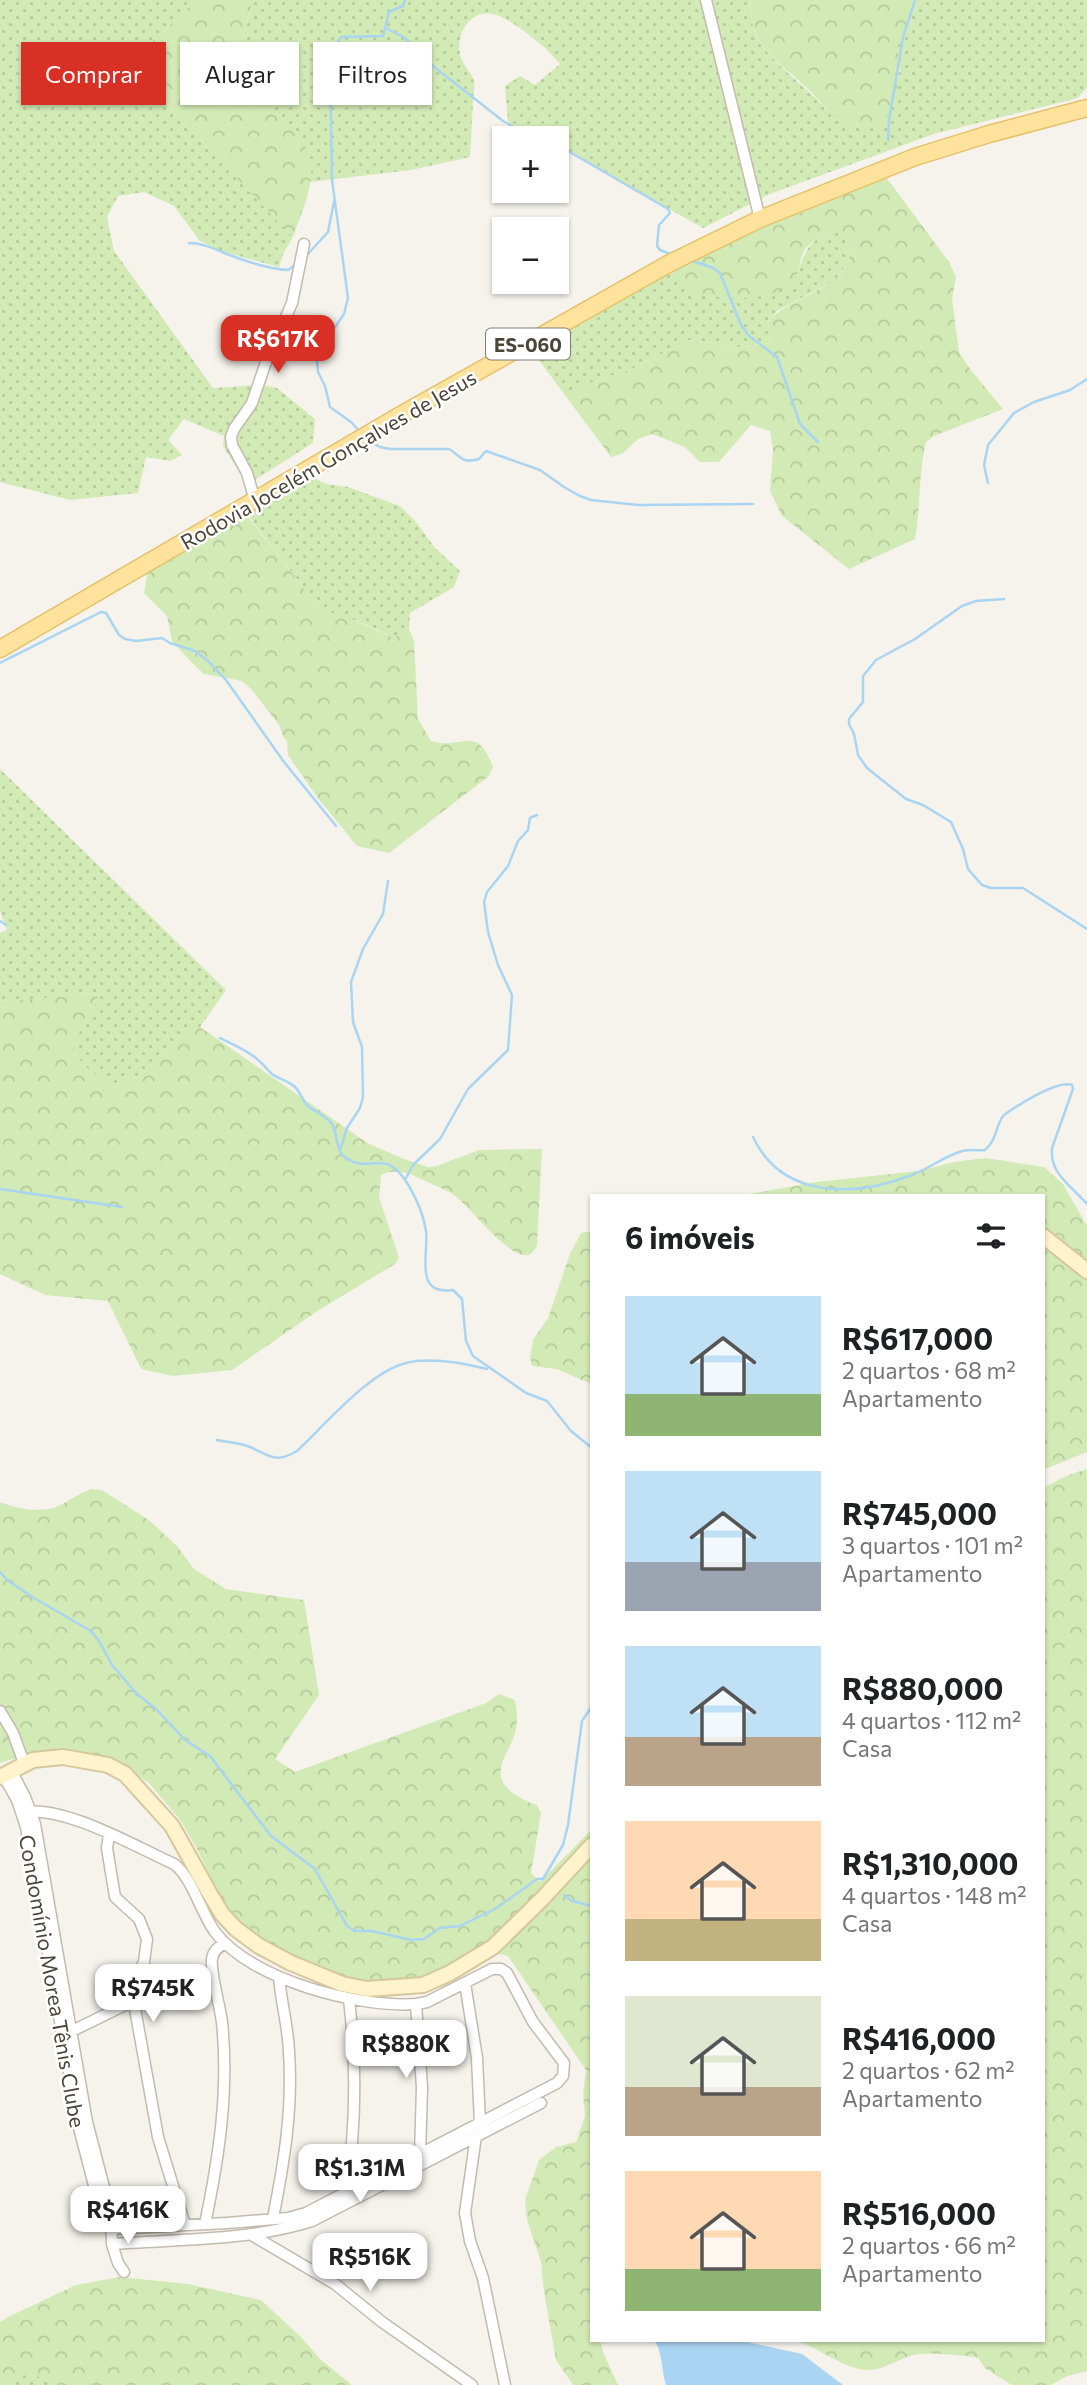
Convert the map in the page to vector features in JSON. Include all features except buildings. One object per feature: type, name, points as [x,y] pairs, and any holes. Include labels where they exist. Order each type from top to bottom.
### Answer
[{"type":"main road","name":"Rodovia Jocelém Gonçalves de Jesus","points":[[0,649],[399,416],[670,263],[760,219],[945,147],[1087,108]]},
{"type":"street","points":[[705,0],[760,219]]},
{"type":"street","points":[[255,501],[247,473],[232,445],[231,437],[233,429],[252,403],[292,303],[304,244]]},
{"type":"street","points":[[1045,1238],[1087,1271]]},
{"type":"street","name":"Condomínio Morea Tênis Clube","points":[[0,1711],[13,1733],[9,1771],[26,1811],[38,1839],[67,2033],[111,2214],[110,2229],[205,2224],[306,2213],[481,2124],[557,2083],[563,2076],[563,2059],[533,2022],[504,1970],[495,1968],[427,2002],[416,2004],[349,2000],[279,1977],[241,1956],[225,1943],[208,1921],[178,1866],[60,1814],[26,1811]]},
{"type":"street","points":[[9,1771],[33,1760],[63,1757],[108,1765],[125,1774],[172,1826],[222,1914],[236,1929],[291,1963],[342,1984],[367,1989],[423,1985],[450,1973],[493,1947],[590,1847]]},
{"type":"street","points":[[110,1835],[107,1848],[115,1897],[139,1919],[147,1939],[145,1962],[134,1982],[134,2003],[158,2137],[185,2225]]},
{"type":"street","points":[[205,2224],[218,2154],[224,2089],[222,2028],[212,1961],[217,1949],[225,1943]]},
{"type":"street","points":[[272,2218],[284,2159],[290,2098],[289,2051],[279,1977]]},
{"type":"street","points":[[465,1983],[477,2058],[481,2124]]},
{"type":"street","points":[[346,2194],[355,2100],[349,2000]]},
{"type":"street","name":"Condomínio Morea Tênis Clube","points":[[67,2033],[134,2003]]},
{"type":"street","points":[[416,2004],[422,2073],[420,2155]]},
{"type":"street","points":[[112,2244],[249,2234],[292,2228],[312,2221],[541,2103]]},
{"type":"street","points":[[476,2136],[465,2213],[466,2225],[483,2278],[505,2385]]},
{"type":"street","points":[[110,2229],[118,2263],[124,2272]]},
{"type":"street","points":[[249,2234],[335,2284],[382,2322],[472,2385]]},
{"type":"green space","points":[[0,0],[197,0],[152,42],[21,42],[21,105],[166,105],[166,102],[293,237],[279,267],[217,250],[199,240],[174,206],[144,192],[118,196],[107,217],[114,251],[213,388],[262,385],[277,388],[315,419],[313,443],[247,485],[223,446],[224,436],[184,419],[168,440],[182,455],[170,461],[146,457],[138,493],[70,500],[0,482]]},
{"type":"green space","points":[[197,0],[245,0],[252,8],[241,42],[180,42],[180,105],[269,105],[289,126],[305,146],[311,168],[305,204],[293,237],[166,102],[166,42],[152,42]]},
{"type":"green space","points":[[245,0],[750,0],[754,29],[761,43],[777,63],[826,109],[900,72],[898,43],[914,0],[1087,0],[1087,87],[1078,98],[934,134],[770,194],[703,228],[569,153],[569,126],[508,126],[505,86],[520,76],[535,85],[560,64],[531,36],[496,15],[479,15],[472,19],[462,32],[460,40],[461,58],[474,84],[470,157],[411,170],[310,182],[311,169],[241,105],[299,105],[299,42],[241,42],[252,8]]},
{"type":"green space","points":[[750,0],[914,0],[898,45],[897,87],[882,126],[863,129],[845,123],[780,64],[759,41],[753,25]]},
{"type":"green space","points":[[883,173],[949,262],[956,277],[952,299],[959,352],[1003,409],[934,436],[926,442],[915,539],[849,569],[782,516],[770,491],[773,450],[770,431],[751,425],[719,462],[700,462],[685,447],[652,434],[638,439],[622,454],[611,457],[570,402],[587,384],[632,369],[689,340],[738,347],[770,342],[768,322],[787,306],[824,286],[843,271],[849,259],[850,244],[836,231],[818,238],[806,248],[797,275],[785,287],[759,297],[728,298],[685,291],[668,269],[675,258]]},
{"type":"green space","points":[[836,231],[850,244],[848,263],[835,280],[777,311],[768,322],[770,342],[738,347],[689,340],[632,369],[587,384],[570,402],[530,348],[669,270],[797,276],[809,247],[820,238]]},
{"type":"green space","points":[[309,475],[326,484],[348,487],[400,506],[435,548],[460,571],[454,587],[410,613],[409,629],[394,638],[357,621],[317,610],[316,604],[247,514]]},
{"type":"green space","points":[[246,514],[316,604],[317,610],[343,615],[394,638],[409,629],[414,641],[418,719],[431,741],[474,742],[487,753],[493,767],[489,776],[389,853],[357,846],[317,797],[288,755],[287,741],[279,725],[251,689],[242,681],[204,674],[172,641],[167,616],[144,593],[148,570]]},
{"type":"green space","points":[[0,769],[226,990],[200,1027],[185,1035],[138,1076],[124,1083],[108,1084],[89,1070],[76,1056],[73,1047],[75,1038],[91,1017],[99,993],[0,1002],[0,933],[7,930],[0,911]]},
{"type":"green space","points":[[99,993],[91,1017],[75,1038],[73,1047],[76,1056],[89,1070],[108,1084],[124,1083],[138,1076],[185,1035],[200,1027],[369,1144],[404,1159],[428,1167],[479,1150],[542,1149],[537,1246],[529,1255],[517,1253],[497,1238],[451,1193],[406,1173],[386,1173],[381,1175],[379,1197],[399,1258],[395,1264],[319,1310],[232,1370],[173,1376],[141,1369],[108,1301],[45,1295],[0,1274],[0,1002]]},
{"type":"green space","points":[[986,1158],[1044,1167],[1063,1184],[1087,1226],[1087,1452],[1045,1469],[1045,1194],[750,1194],[816,1182],[919,1171],[954,1162]]},
{"type":"green space","points":[[590,1231],[590,1384],[557,1369],[532,1366],[530,1357],[533,1340],[548,1318],[570,1254],[581,1233]]},
{"type":"green space","points":[[1087,1469],[1087,2371],[1067,2376],[1051,2385],[1012,2385],[986,2369],[978,2358],[935,2354],[913,2355],[878,2369],[858,2369],[800,2342],[1045,2342],[1045,1487]]},
{"type":"green space","points":[[91,1489],[102,1490],[150,1521],[177,1546],[194,1569],[226,1589],[304,1600],[319,1695],[275,1759],[295,1772],[486,1703],[499,1694],[515,1700],[516,1729],[501,1772],[510,1791],[537,1805],[541,1813],[531,1873],[540,1882],[590,1831],[590,2342],[600,2342],[618,2385],[573,2385],[556,2360],[541,2262],[527,2220],[525,2200],[539,2160],[556,2147],[576,2142],[585,2116],[583,2093],[586,2070],[508,1956],[477,1948],[438,1972],[406,1982],[360,1985],[328,1973],[253,1938],[219,1895],[181,1821],[149,1783],[119,1764],[87,1754],[30,1754],[0,1763],[0,1502],[39,1510],[54,1508]]},
{"type":"green space","points":[[120,2277],[188,2284],[261,2300],[301,2337],[320,2359],[352,2385],[63,2385],[31,2374],[16,2377],[10,2385],[0,2385],[0,2322],[76,2285]]},
{"type":"green space","points":[[31,2374],[63,2385],[10,2385],[16,2377]]},
{"type":"water","points":[[655,2342],[749,2342],[802,2354],[843,2385],[666,2385]]},
{"type":"waterway","points":[[360,432],[330,407],[317,361],[324,343],[344,314],[348,298],[332,180],[330,67],[341,37],[383,36],[389,12],[403,6],[405,0]]},
{"type":"waterway","points":[[888,140],[903,37],[915,0]]},
{"type":"waterway","points":[[386,28],[405,38],[424,59],[512,126]]},
{"type":"waterway","points":[[569,152],[668,209],[670,213],[659,225],[657,246],[673,255]]},
{"type":"waterway","points":[[306,256],[328,232],[334,202]]},
{"type":"waterway","points":[[189,243],[204,245],[273,268],[288,270],[295,265]]},
{"type":"waterway","points":[[690,260],[720,273],[741,325],[749,336],[777,357],[800,424],[818,442]]},
{"type":"waterway","points":[[988,483],[984,465],[988,445],[1014,413],[1034,402],[1070,390],[1087,379]]},
{"type":"waterway","points":[[370,442],[390,449],[449,449],[468,461],[479,459],[486,451],[540,470],[564,487],[591,500],[638,505],[753,504]]},
{"type":"waterway","points":[[1004,599],[976,601],[962,606],[915,639],[876,660],[863,676],[863,702],[849,719],[849,724],[858,755],[867,768],[906,799],[923,805],[951,822],[963,849],[968,869],[982,885],[991,888],[1023,888],[1087,929]]},
{"type":"waterway","points":[[0,663],[101,612],[106,613],[119,635],[125,639],[136,641],[162,638],[195,651],[226,680],[284,762],[336,826]]},
{"type":"waterway","points":[[405,1180],[413,1165],[440,1139],[468,1089],[508,1050],[512,995],[498,965],[488,932],[484,902],[487,892],[508,866],[518,841],[528,830],[530,818],[537,815]]},
{"type":"waterway","points":[[340,1150],[347,1128],[360,1108],[363,1097],[362,1047],[353,1022],[351,982],[363,949],[383,914],[388,881]]},
{"type":"waterway","points":[[0,921],[6,925]]},
{"type":"waterway","points":[[220,1038],[249,1053],[272,1074],[295,1087],[307,1105],[332,1124],[342,1155],[363,1164],[385,1164],[400,1174],[415,1197],[424,1220],[428,1280],[432,1287],[453,1290],[462,1299],[466,1341],[473,1356],[526,1393],[547,1401],[571,1431],[590,1446]]},
{"type":"waterway","points":[[753,1137],[766,1157],[782,1172],[801,1182],[821,1188],[866,1187],[916,1173],[956,1153],[985,1150],[1004,1115],[1057,1086],[1072,1085],[1073,1089],[1052,1148],[1052,1157],[1058,1173],[1087,1204]]},
{"type":"waterway","points":[[0,1189],[122,1207]]},
{"type":"waterway","points":[[217,1440],[246,1446],[273,1457],[283,1457],[297,1451],[363,1388],[392,1368],[406,1363],[436,1361],[487,1369]]},
{"type":"waterway","points":[[0,1572],[7,1580],[34,1598],[91,1631],[112,1665],[136,1693],[156,1709],[185,1740],[210,1756],[271,1836],[315,1869],[347,1926],[355,1931],[372,1931],[411,1940],[424,1939],[440,1928],[460,1926],[495,1909],[537,1879],[543,1879],[563,1845],[582,1721],[590,1709]]},
{"type":"waterway","points":[[564,1895],[572,1901],[590,1906]]}]
